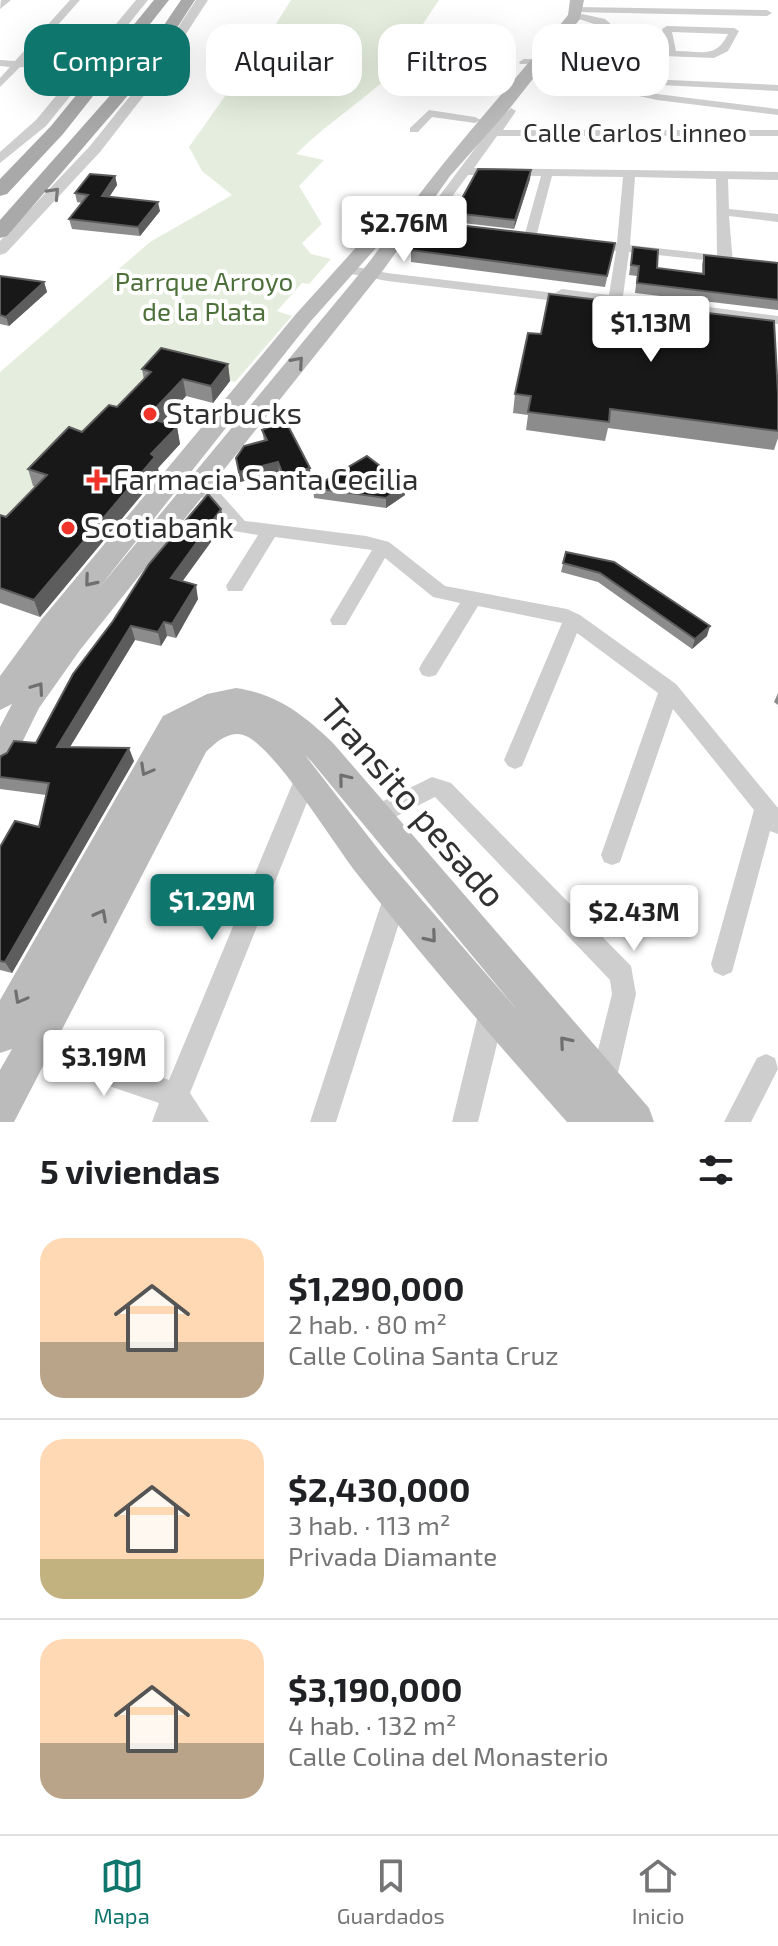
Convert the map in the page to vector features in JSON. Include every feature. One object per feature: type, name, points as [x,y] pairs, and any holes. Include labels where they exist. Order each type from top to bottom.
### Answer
[{"type":"main road","points":[[172,24],[188,0]]},
{"type":"main road","points":[[121,24],[152,4]]},
{"type":"main road","points":[[0,190],[57,130],[152,4]]},
{"type":"main road","points":[[0,756],[29,700],[70,642],[186,481],[348,266],[406,224],[475,120],[530,62],[574,6]]},
{"type":"main road","points":[[1,696],[51,628],[372,271],[444,172],[500,110],[530,62]]},
{"type":"main road","points":[[0,232],[118,96]]},
{"type":"main road","name":"Transito pesado","points":[[0,1108],[15,1041],[163,740],[174,725],[186,716],[222,702],[240,700],[273,708],[294,723],[322,752],[635,1122]]},
{"type":"main road","name":"Transito pesado","points":[[15,1041],[204,733],[226,722],[253,724],[271,737],[492,1011],[593,1122]]},
{"type":"street","points":[[0,6],[6,0]]},
{"type":"street","points":[[0,84],[75,0]]},
{"type":"street","points":[[186,24],[202,0]]},
{"type":"street","points":[[574,6],[767,13]]},
{"type":"street","points":[[574,6],[604,24]]},
{"type":"street","points":[[669,54],[672,54],[718,55],[723,53],[734,31],[667,29],[672,54]]},
{"type":"street","points":[[0,63],[24,64]]},
{"type":"street","points":[[669,84],[778,88]]},
{"type":"street","points":[[3,154],[27,138],[64,96]]},
{"type":"street","points":[[0,250],[84,161],[136,96]]},
{"type":"street","points":[[652,96],[778,112]]},
{"type":"street","points":[[406,224],[460,176],[511,111],[500,110]]},
{"type":"street","points":[[414,130],[429,113],[475,120]]},
{"type":"street","name":"Calle Carlos Linneo","points":[[492,133],[778,133]]},
{"type":"street","points":[[530,237],[547,174]]},
{"type":"street","points":[[615,301],[629,174]]},
{"type":"street","points":[[460,176],[778,176]]},
{"type":"street","points":[[576,242],[731,260],[722,176]]},
{"type":"street","points":[[725,212],[778,218]]},
{"type":"street","points":[[406,224],[438,227]]},
{"type":"street","points":[[514,236],[545,239]]},
{"type":"street","points":[[348,266],[778,320]]},
{"type":"street","points":[[615,301],[778,326]]},
{"type":"street","points":[[186,481],[223,501],[240,527],[366,542],[383,547],[440,592],[560,614],[573,620],[669,690],[772,816],[723,964]]},
{"type":"street","points":[[235,586],[269,532]]},
{"type":"street","points":[[339,620],[383,547]]},
{"type":"street","points":[[429,669],[473,598]]},
{"type":"street","points":[[515,760],[573,620]]},
{"type":"street","points":[[612,855],[669,690]]},
{"type":"street","points":[[165,1122],[305,780]]},
{"type":"street","points":[[375,816],[432,786],[443,790],[622,975],[624,994],[602,1086],[603,1122]]},
{"type":"street","points":[[323,1122],[396,895]]},
{"type":"street","points":[[465,1122],[492,1011]]},
{"type":"street","points":[[15,1041],[175,1095],[196,1122]]},
{"type":"street","points":[[737,1122],[766,1067]]},
{"type":"green space","name":"Parrque Arroyo de la Plata","points":[[291,0],[439,0],[423,24],[378,24],[378,86],[296,154],[324,160],[299,186],[322,224],[302,243],[311,254],[331,259],[309,284],[302,283],[277,311],[292,316],[235,382],[164,365],[52,492],[0,528],[0,372],[150,242],[232,195],[202,171],[189,147],[225,96],[362,96],[362,24],[276,24]]},
{"type":"building","points":[[478,169],[531,170],[515,220],[454,213]]},
{"type":"building","points":[[90,174],[115,176],[102,196],[158,202],[138,227],[69,219],[88,195],[75,193]]},
{"type":"building","points":[[423,221],[615,243],[607,276],[411,250]]},
{"type":"building","points":[[633,247],[658,250],[657,268],[704,274],[704,255],[778,263],[778,300],[637,283],[639,266],[631,265]]},
{"type":"building","points":[[0,276],[44,282],[6,317],[0,315]]},
{"type":"building","points":[[549,294],[774,321],[778,431],[610,409],[609,422],[528,412],[531,396],[515,394],[528,333],[541,334]]},
{"type":"building","points":[[161,348],[228,364],[211,386],[183,379],[147,417],[177,427],[151,454],[155,457],[34,600],[0,588],[0,515],[6,517],[47,475],[28,469],[69,427],[82,432],[109,405],[117,407],[151,372],[142,369]]},
{"type":"building","points":[[285,420],[310,468],[283,475],[278,462],[239,472],[236,458],[244,446],[267,440],[262,430]]},
{"type":"building","points":[[367,456],[405,485],[386,498],[313,488]]},
{"type":"building","points":[[208,494],[221,509],[171,578],[196,585],[172,624],[164,622],[158,632],[131,626],[57,747],[129,748],[5,962],[0,961],[0,847],[15,821],[39,827],[49,783],[0,777],[1,756],[7,753],[14,741],[36,743],[73,674],[113,621],[149,564]]},
{"type":"building","points":[[566,552],[614,562],[710,626],[695,639],[600,573],[563,563]]},
{"type":"place","name":"Starbucks","points":[[150,414]]},
{"type":"place","name":"Farmacia Santa Cecilia","points":[[97,480]]},
{"type":"place","name":"Scotiabank","points":[[68,528]]}]
